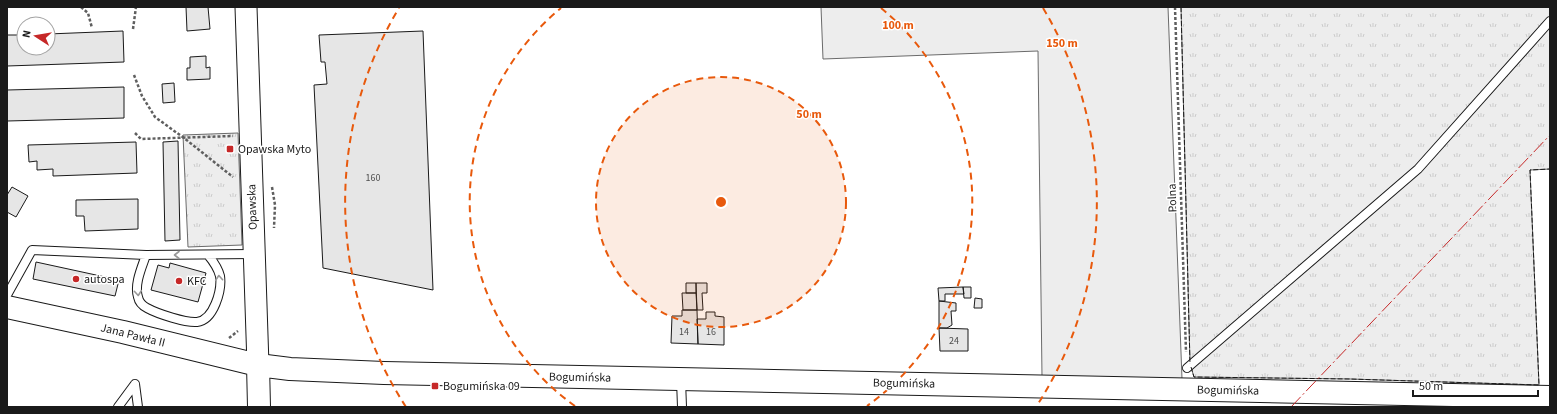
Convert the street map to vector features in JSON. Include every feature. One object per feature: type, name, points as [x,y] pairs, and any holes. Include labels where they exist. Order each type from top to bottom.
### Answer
[{"type":"main road","name":"Opawska","points":[[246,7],[260,407]]},
{"type":"main road","name":"Jana Pawła II","points":[[7,306],[123,332],[258,365]]},
{"type":"main road","name":"Bogumińska","points":[[258,365],[290,369],[384,373],[1550,397]]},
{"type":"lane","points":[[1187,368],[1418,169],[1550,21]]},
{"type":"lane","points":[[7,295],[32,250],[146,255],[254,254]]},
{"type":"lane","points":[[146,255],[137,287],[138,298],[141,304],[146,308],[161,314],[186,321],[198,322],[209,316],[215,305],[219,285],[220,276],[217,267],[208,255]]},
{"type":"lane","points":[[681,379],[682,407]]},
{"type":"lane","points":[[118,407],[135,384],[138,407]]},
{"type":"path","points":[[81,7],[88,13],[92,28]]},
{"type":"path","points":[[133,29],[136,7]]},
{"type":"path","name":"Polna","points":[[1175,7],[1187,368]]},
{"type":"path","points":[[134,75],[142,96],[155,117],[252,192]]},
{"type":"path","points":[[135,133],[141,139],[250,136]]},
{"type":"green space","points":[[821,7],[1168,7],[1182,379],[1042,377],[1038,51],[823,59]]},
{"type":"green space","points":[[1181,7],[1550,7],[1550,169],[1530,170],[1539,385],[1350,379],[1194,377],[1190,364]]},
{"type":"green space","points":[[238,133],[242,245],[188,247],[183,135]]},
{"type":"building","points":[[186,7],[208,7],[210,29],[187,31]]},
{"type":"building","points":[[123,31],[124,62],[7,66],[7,35],[16,35],[16,56],[56,56],[56,34]]},
{"type":"building","points":[[423,31],[433,290],[323,268],[314,85],[327,84],[325,62],[321,62],[319,35]]},
{"type":"building","points":[[206,56],[206,68],[210,67],[210,79],[187,80],[187,68],[190,68],[190,57]]},
{"type":"building","points":[[174,83],[175,102],[163,103],[162,84]]},
{"type":"building","points":[[124,87],[124,118],[7,121],[7,90]]},
{"type":"building","points":[[178,141],[180,240],[165,241],[163,142]]},
{"type":"building","points":[[136,142],[137,173],[53,176],[53,169],[37,170],[37,161],[29,162],[28,145]]},
{"type":"building","points":[[12,187],[28,196],[16,217],[7,212],[7,195]]},
{"type":"building","points":[[138,199],[138,229],[85,231],[84,216],[76,216],[76,200]]},
{"type":"building","name":"autospa","points":[[36,262],[119,280],[115,296],[33,279]]},
{"type":"building","name":"KFC","points":[[170,263],[206,273],[198,302],[151,290],[158,265],[169,268]]},
{"type":"building","points":[[686,283],[696,283],[696,293],[686,293]]},
{"type":"building","points":[[696,283],[707,283],[707,293],[702,293],[703,310],[697,310]]},
{"type":"building","points":[[963,287],[971,287],[971,298],[964,298]]},
{"type":"building","points":[[963,287],[964,294],[945,294],[945,301],[939,301],[938,288]]},
{"type":"building","points":[[682,293],[696,293],[697,310],[683,310]]},
{"type":"building","points":[[975,298],[982,299],[982,308],[974,308]]},
{"type":"building","points":[[939,301],[956,303],[956,311],[951,311],[952,325],[947,328],[939,328]]},
{"type":"building","points":[[682,310],[697,310],[698,344],[671,343],[672,316],[682,316]]},
{"type":"building","points":[[706,312],[715,312],[715,316],[724,317],[724,345],[698,344],[697,319],[706,319]]},
{"type":"building","points":[[939,328],[968,329],[968,351],[940,351]]},
{"type":"fence","points":[[1181,7],[1190,364]]},
{"type":"fence","points":[[1191,367],[1194,377],[1350,379],[1539,385],[1530,170],[1550,169]]},
{"type":"power","points":[[1291,407],[1550,135]]},
{"type":"place","name":"Opawska Myto","points":[[230,149]]},
{"type":"place","name":"autospa","points":[[76,279]]},
{"type":"place","name":"KFC","points":[[179,281]]},
{"type":"place","name":"Bogumińska 09","points":[[435,386]]}]
